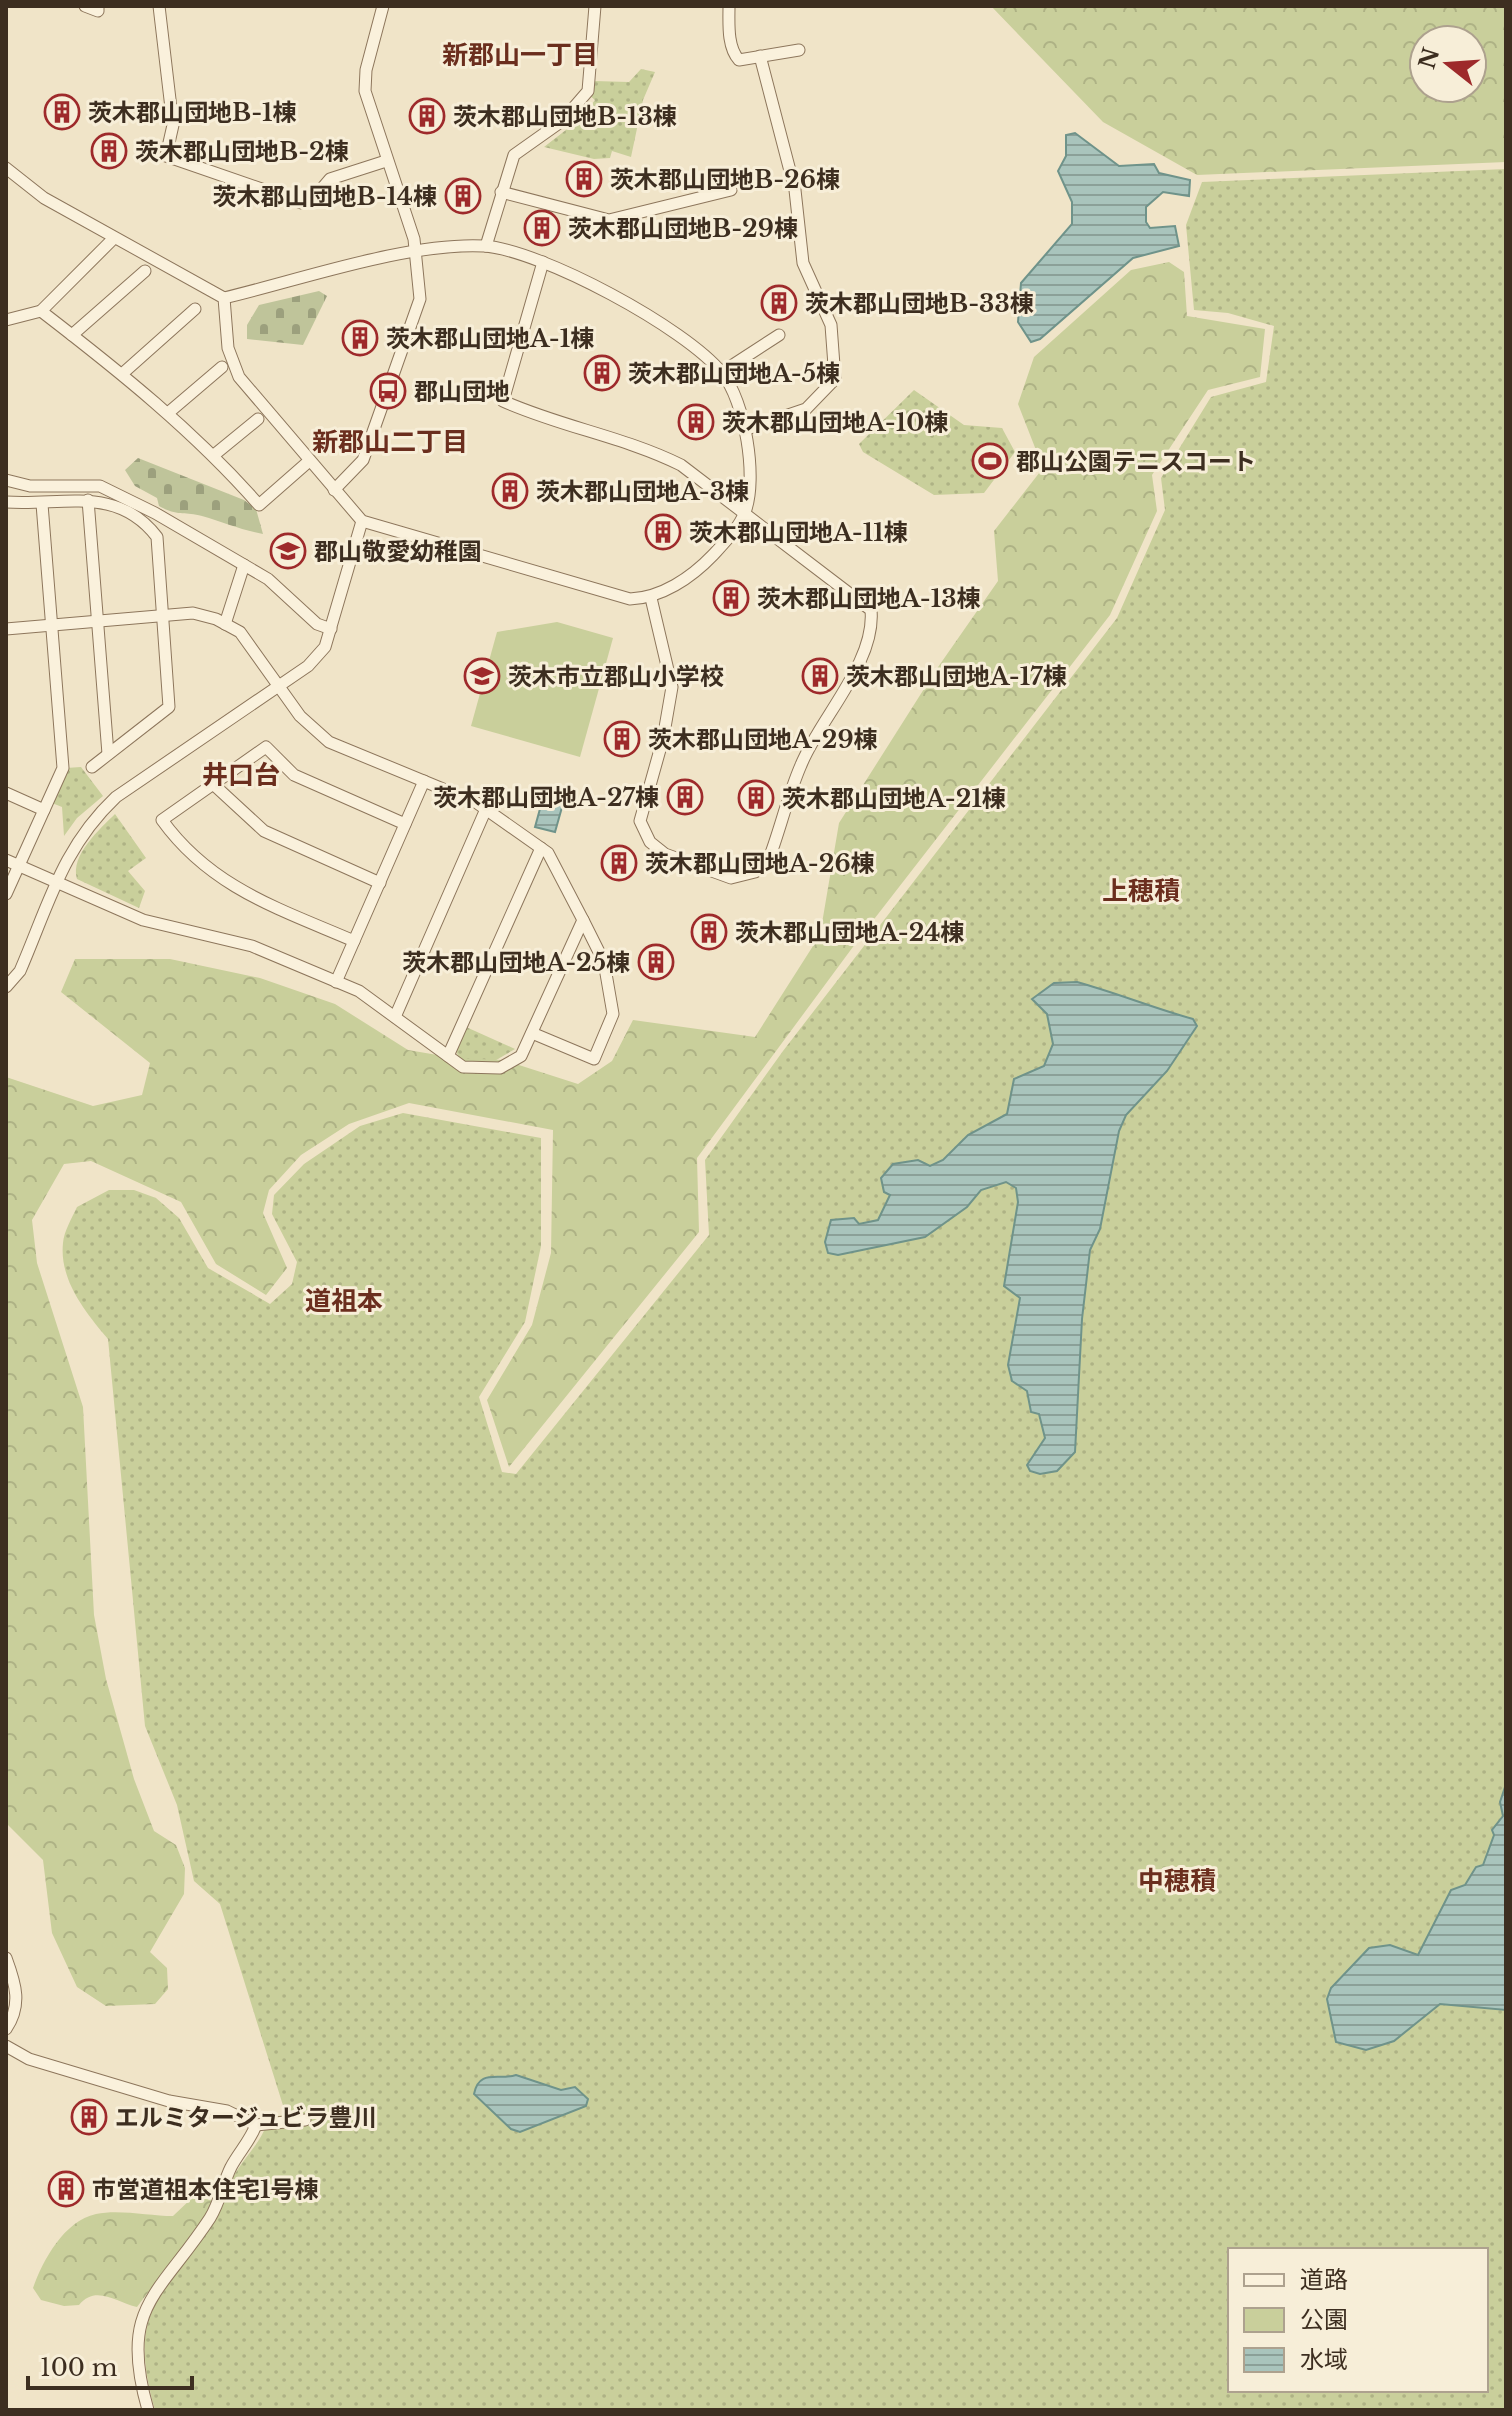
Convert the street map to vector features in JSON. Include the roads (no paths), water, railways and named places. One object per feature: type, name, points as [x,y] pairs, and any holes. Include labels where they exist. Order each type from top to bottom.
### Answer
[{"type":"street","points":[[85,6],[98,11],[98,6]]},
{"type":"street","points":[[159,6],[173,125],[166,156],[302,203],[313,199],[330,179],[386,161]]},
{"type":"street","points":[[334,490],[363,460],[420,299],[414,239],[365,91],[366,70],[383,6]]},
{"type":"street","points":[[486,246],[514,155],[562,121],[588,91],[595,6]]},
{"type":"street","points":[[729,6],[734,54],[739,60],[799,50]]},
{"type":"street","points":[[744,430],[806,409],[835,379],[831,325],[803,263],[795,190],[760,56]]},
{"type":"street","points":[[6,168],[44,198],[224,298],[430,248],[486,246],[573,274],[651,319],[722,372],[736,397],[744,430],[751,487],[745,513],[724,544],[699,569],[651,598],[613,596],[362,521],[308,462],[239,377],[228,348],[224,298]]},
{"type":"street","points":[[501,192],[609,220],[731,190]]},
{"type":"street","points":[[6,320],[41,311],[114,238]]},
{"type":"street","points":[[543,262],[503,401],[548,421],[659,454],[681,465],[871,610],[873,626],[861,658],[801,764],[767,864],[755,872],[731,878],[665,854],[650,842],[640,821],[663,739],[672,687],[651,598]]},
{"type":"street","points":[[72,335],[145,271]]},
{"type":"street","points":[[122,374],[195,309]]},
{"type":"street","points":[[41,311],[168,413],[214,455],[259,505],[308,462]]},
{"type":"street","points":[[722,372],[779,335]]},
{"type":"street","points":[[168,413],[222,367]]},
{"type":"street","points":[[214,455],[258,419]]},
{"type":"street","points":[[6,480],[30,486],[100,486],[155,513],[268,579],[317,624],[331,629]]},
{"type":"street","points":[[6,502],[42,504],[98,499],[144,520],[157,537],[169,707],[92,767]]},
{"type":"street","points":[[88,500],[108,754]]},
{"type":"street","points":[[6,894],[63,768],[42,504]]},
{"type":"street","points":[[6,987],[20,971],[70,851],[91,822],[116,797],[280,686],[325,647],[362,521]]},
{"type":"street","points":[[225,624],[244,565]]},
{"type":"street","points":[[6,629],[193,613],[225,624],[240,632],[300,716],[329,742],[486,809],[548,853],[604,962],[613,1014],[594,1059],[532,1033]]},
{"type":"street","points":[[354,941],[234,888],[202,866],[178,843],[162,820],[266,747],[294,775],[405,824]]},
{"type":"street","points":[[336,982],[424,781]]},
{"type":"street","points":[[213,784],[264,831],[380,883]]},
{"type":"street","points":[[6,793],[44,810]]},
{"type":"street","points":[[395,1017],[486,809]]},
{"type":"street","points":[[448,1056],[541,848]]},
{"type":"street","points":[[6,860],[143,920],[252,946],[359,991],[463,1067],[500,1068],[521,1056],[583,920]]},
{"type":"street","points":[[6,1958],[15,1983],[18,2007],[6,2029]]},
{"type":"street","points":[[6,2046],[29,2059],[169,2101],[227,2111],[256,2125],[305,2120]]},
{"type":"street","points":[[148,2410],[138,2357],[140,2323],[147,2302],[211,2217],[232,2166],[248,2144],[256,2125]]},
{"type":"water","points":[[1075,133],[1119,166],[1154,164],[1159,173],[1190,180],[1189,196],[1163,192],[1146,207],[1146,222],[1150,228],[1175,226],[1179,246],[1133,258],[1040,339],[1031,342],[1018,322],[1021,283],[1072,224],[1072,202],[1058,171],[1066,156],[1066,135]]},
{"type":"water","points":[[546,787],[566,793],[555,832],[535,827]]},
{"type":"water","points":[[1077,982],[1193,1019],[1197,1026],[1167,1071],[1126,1115],[1119,1131],[1100,1229],[1090,1250],[1082,1319],[1075,1452],[1057,1471],[1040,1474],[1030,1471],[1027,1465],[1045,1438],[1039,1414],[1031,1412],[1027,1391],[1012,1381],[1008,1365],[1020,1298],[1004,1286],[1018,1202],[1016,1188],[1006,1182],[981,1190],[967,1207],[925,1237],[838,1255],[828,1253],[825,1242],[831,1220],[854,1218],[859,1224],[878,1220],[890,1195],[884,1192],[881,1178],[893,1164],[918,1160],[930,1166],[943,1160],[968,1135],[1007,1114],[1014,1079],[1044,1066],[1053,1044],[1047,1014],[1032,999],[1054,983]]},
{"type":"water","points":[[1506,1784],[1506,2010],[1440,2004],[1394,2041],[1366,2050],[1336,2042],[1327,1999],[1331,1988],[1369,1948],[1390,1945],[1418,1955],[1451,1890],[1465,1885],[1476,1867],[1483,1865],[1494,1835],[1492,1830],[1503,1816],[1500,1802]]},
{"type":"water","points":[[516,2075],[561,2090],[575,2087],[588,2099],[586,2106],[520,2132],[511,2129],[474,2094],[480,2081],[485,2078]]},
{"type":"place","name":"茨木郡山団地B-1棟","points":[[62,112]]},
{"type":"place","name":"茨木郡山団地B-13棟","points":[[427,116]]},
{"type":"place","name":"茨木郡山団地B-2棟","points":[[109,151]]},
{"type":"place","name":"茨木郡山団地B-26棟","points":[[584,179]]},
{"type":"place","name":"茨木郡山団地B-14棟","points":[[463,196]]},
{"type":"place","name":"茨木郡山団地B-29棟","points":[[542,228]]},
{"type":"place","name":"茨木郡山団地B-33棟","points":[[779,303]]},
{"type":"place","name":"茨木郡山団地A-1棟","points":[[360,338]]},
{"type":"place","name":"茨木郡山団地A-5棟","points":[[602,373]]},
{"type":"place","name":"郡山団地","points":[[388,391]]},
{"type":"place","name":"茨木郡山団地A-10棟","points":[[696,422]]},
{"type":"place","name":"郡山公園テニスコート","points":[[990,461]]},
{"type":"place","name":"茨木郡山団地A-3棟","points":[[510,491]]},
{"type":"place","name":"茨木郡山団地A-11棟","points":[[663,532]]},
{"type":"place","name":"郡山敬愛幼稚園","points":[[288,551]]},
{"type":"place","name":"茨木郡山団地A-13棟","points":[[731,598]]},
{"type":"place","name":"茨木市立郡山小学校","points":[[482,676]]},
{"type":"place","name":"茨木郡山団地A-17棟","points":[[820,676]]},
{"type":"place","name":"茨木郡山団地A-29棟","points":[[622,739]]},
{"type":"place","name":"茨木郡山団地A-27棟","points":[[685,797]]},
{"type":"place","name":"茨木郡山団地A-21棟","points":[[756,798]]},
{"type":"place","name":"茨木郡山団地A-26棟","points":[[619,863]]},
{"type":"place","name":"茨木郡山団地A-24棟","points":[[709,932]]},
{"type":"place","name":"茨木郡山団地A-25棟","points":[[656,962]]},
{"type":"place","name":"エルミタージュビラ豊川","points":[[89,2117]]},
{"type":"place","name":"市営道祖本住宅1号棟","points":[[66,2189]]},
{"type":"district","name":"新郡山一丁目","points":[[520,55]]},
{"type":"district","name":"新郡山二丁目","points":[[390,442]]},
{"type":"district","name":"井口台","points":[[241,775]]},
{"type":"district","name":"上穂積","points":[[1141,891]]},
{"type":"district","name":"道祖本","points":[[344,1301]]},
{"type":"district","name":"中穂積","points":[[1177,1881]]}]
